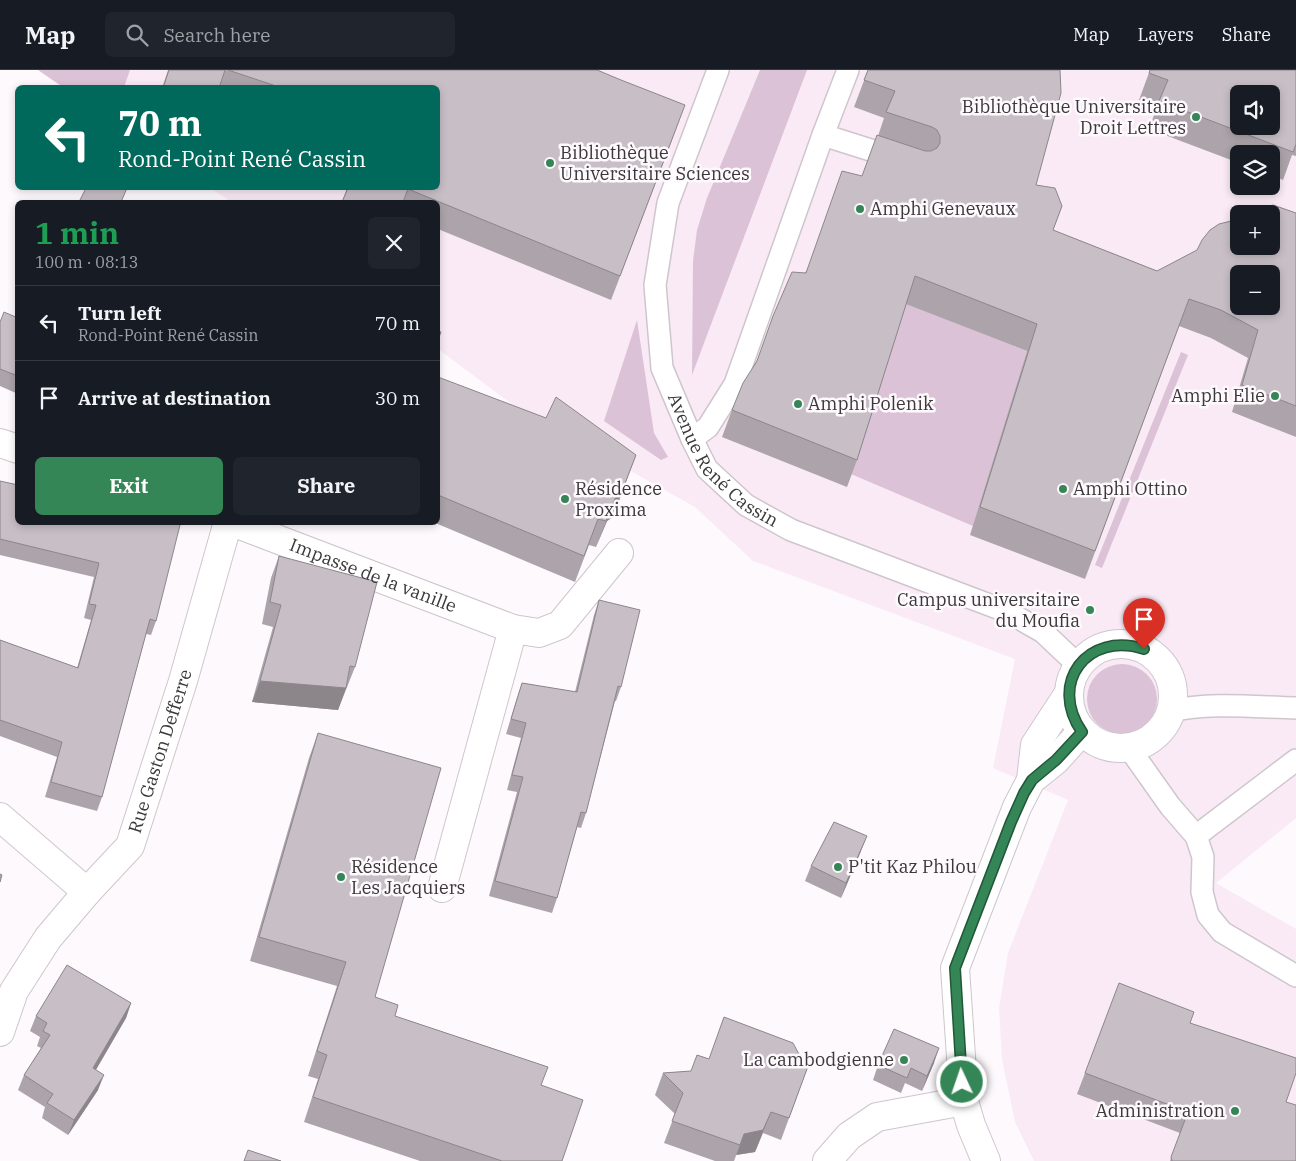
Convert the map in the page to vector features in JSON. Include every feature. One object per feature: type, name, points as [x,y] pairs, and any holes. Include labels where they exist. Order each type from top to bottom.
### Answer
[{"type":"street","points":[[0,443],[15,448]]},
{"type":"street","name":"Rue Gaston Defferre","points":[[0,1032],[14,990],[48,938],[130,846],[184,682],[227,525]]},
{"type":"street","name":"Impasse de la vanille","points":[[240,525],[513,629],[539,633],[560,625],[619,553]]},
{"type":"street","points":[[442,888],[513,629]]},
{"type":"street","points":[[1116,644],[1132,645],[1144,649],[1163,666],[1170,680],[1172,695],[1170,712],[1164,725],[1155,735],[1143,743],[1129,748],[1112,748],[1096,742],[1082,732],[1070,707],[1069,693],[1072,679],[1079,666],[1089,655],[1102,648],[1116,644]]},
{"type":"street","points":[[1032,780],[1035,745],[1069,693]]},
{"type":"street","points":[[986,1161],[971,1125],[964,1101],[955,968],[1017,807],[1032,780],[1056,760],[1082,732]]},
{"type":"street","points":[[0,817],[87,892]]},
{"type":"street","points":[[827,1161],[850,1136],[877,1117],[964,1101]]},
{"type":"lane","name":"Avenue René Cassin","points":[[718,70],[668,203],[655,285],[662,368],[707,469],[746,505],[790,530],[1008,612],[1043,632],[1079,666]]},
{"type":"lane","points":[[692,439],[708,427],[735,384],[823,135],[848,70]]},
{"type":"lane","points":[[823,135],[918,166]]},
{"type":"lane","points":[[1170,712],[1191,707],[1212,706],[1296,708]]},
{"type":"lane","points":[[1129,748],[1170,806],[1196,836],[1203,857],[1202,892],[1208,915],[1222,932],[1296,976]]},
{"type":"lane","points":[[1196,836],[1296,760]]},
{"type":"shaded area","name":"Campus universitaire du Moufia","points":[[38,70],[1296,70],[1296,818],[1216,883],[1296,929],[1296,1161],[1034,1161],[1015,1122],[1002,1059],[999,1008],[1008,953],[1068,800],[993,768],[1015,659],[753,561],[695,507],[513,405],[440,350],[440,200],[229,200],[213,190],[440,190],[440,85],[59,85]]},
{"type":"shaded area","points":[[38,70],[130,70],[125,85],[60,85]]},
{"type":"shaded area","points":[[760,70],[807,70],[692,375],[693,261],[697,230],[707,198]]},
{"type":"shaded area","points":[[905,303],[1027,351],[973,526],[851,474]]},
{"type":"shaded area","points":[[637,320],[654,433],[668,457],[661,460],[604,421]]},
{"type":"shaded area","points":[[1181,352],[1188,355],[1102,568],[1095,565]]},
{"type":"shaded area","points":[[1122,664],[1135,667],[1147,674],[1154,686],[1157,699],[1154,712],[1147,724],[1135,731],[1122,734],[1109,731],[1097,724],[1090,712],[1087,699],[1090,686],[1097,674],[1109,667]]},
{"type":"building","points":[[169,70],[225,70],[220,85],[164,85]]},
{"type":"building","name":"Bibliothèque Universitaire Sciences","points":[[228,70],[597,70],[685,105],[620,276],[440,202],[440,200],[435,200],[410,190],[440,190],[440,85],[273,85]]},
{"type":"building","points":[[868,70],[1060,70],[1061,93],[1036,185],[1055,188],[1062,206],[1053,230],[1157,271],[1197,250],[1210,230],[1219,224],[1230,221],[1230,255],[1280,255],[1280,207],[1296,213],[1296,406],[1242,385],[1258,330],[1230,315],[1280,315],[1280,265],[1230,265],[1230,315],[1189,299],[1095,551],[980,507],[1037,324],[915,276],[857,460],[732,410],[743,383],[757,361],[773,316],[792,272],[806,273],[842,171],[862,176],[877,135],[925,151],[937,148],[940,143],[940,136],[937,130],[932,127],[886,112],[895,91],[864,80]]},
{"type":"building","points":[[1150,70],[1296,70],[1296,144],[1293,152],[1280,147],[1280,145],[1275,145],[1248,135],[1280,135],[1280,85],[1230,85],[1230,128],[1159,101],[1168,80],[1149,73]]},
{"type":"building","points":[[85,190],[126,190],[122,200],[80,200]]},
{"type":"building","name":"Bibliothèque Universitaire Sciences","points":[[347,190],[408,190],[404,200],[343,200]]},
{"type":"building","points":[[4,312],[15,317],[15,375],[0,369],[0,322]]},
{"type":"building","points":[[440,378],[546,418],[556,397],[636,455],[622,491],[616,496],[606,521],[598,519],[584,556],[440,496]]},
{"type":"building","points":[[0,481],[15,484],[15,525],[180,525],[156,621],[150,619],[102,797],[51,782],[62,742],[0,720],[0,640],[78,668],[96,605],[89,604],[99,563],[0,539]]},
{"type":"building","points":[[279,556],[377,582],[355,667],[350,666],[346,688],[260,681],[281,605],[270,602]]},
{"type":"building","points":[[599,600],[640,610],[621,687],[618,686],[586,813],[581,812],[557,898],[495,881],[523,777],[512,775],[526,723],[511,719],[522,683],[577,692]]},
{"type":"building","points":[[318,733],[441,768],[375,997],[398,1005],[395,1016],[548,1067],[541,1085],[583,1100],[562,1161],[502,1161],[313,1097],[327,1055],[317,1051],[346,962],[259,937]]},
{"type":"building","points":[[834,822],[867,836],[846,883],[811,866]]},
{"type":"building","points":[[67,965],[131,1003],[93,1068],[104,1075],[74,1120],[47,1103],[53,1094],[24,1075],[50,1035],[43,1031],[47,1023],[36,1016]]},
{"type":"building","points":[[1119,983],[1194,1012],[1190,1023],[1296,1058],[1296,1073],[1286,1102],[1296,1105],[1296,1161],[1172,1161],[1171,1157],[1188,1112],[1085,1073]]},
{"type":"building","points":[[724,1017],[793,1043],[807,1069],[789,1118],[771,1112],[763,1130],[744,1134],[740,1145],[672,1121],[683,1093],[663,1073],[691,1071],[697,1055],[709,1059]]},
{"type":"building","points":[[894,1029],[939,1048],[927,1076],[911,1068],[907,1078],[878,1065]]},
{"type":"building","points":[[248,1150],[281,1161],[244,1161]]},
{"type":"place","name":"Bibliothèque Universitaire Droit Lettres","points":[[1196,117]]},
{"type":"place","name":"Bibliothèque Universitaire Sciences","points":[[550,163]]},
{"type":"place","name":"Amphi Genevaux","points":[[860,209]]},
{"type":"place","name":"Amphi Elie","points":[[1275,396]]},
{"type":"place","name":"Amphi Polenik","points":[[798,404]]},
{"type":"place","name":"Amphi Ottino","points":[[1063,489]]},
{"type":"place","name":"Résidence Proxima","points":[[565,499]]},
{"type":"place","name":"Campus universitaire du Moufia","points":[[1090,610]]},
{"type":"place","name":"P'tit Kaz Philou","points":[[838,867]]},
{"type":"place","name":"Résidence Les Jacquiers","points":[[341,877]]},
{"type":"place","name":"La cambodgienne","points":[[904,1060]]},
{"type":"place","name":"Administration","points":[[1235,1111]]},
{"type":"route","points":[[962,1082],[955,968],[1017,807],[1032,780],[1056,760],[1082,732],[1074,720],[1070,707],[1069,693],[1072,679],[1079,666],[1089,655],[1102,648],[1116,644],[1132,645],[1144,649]]}]
